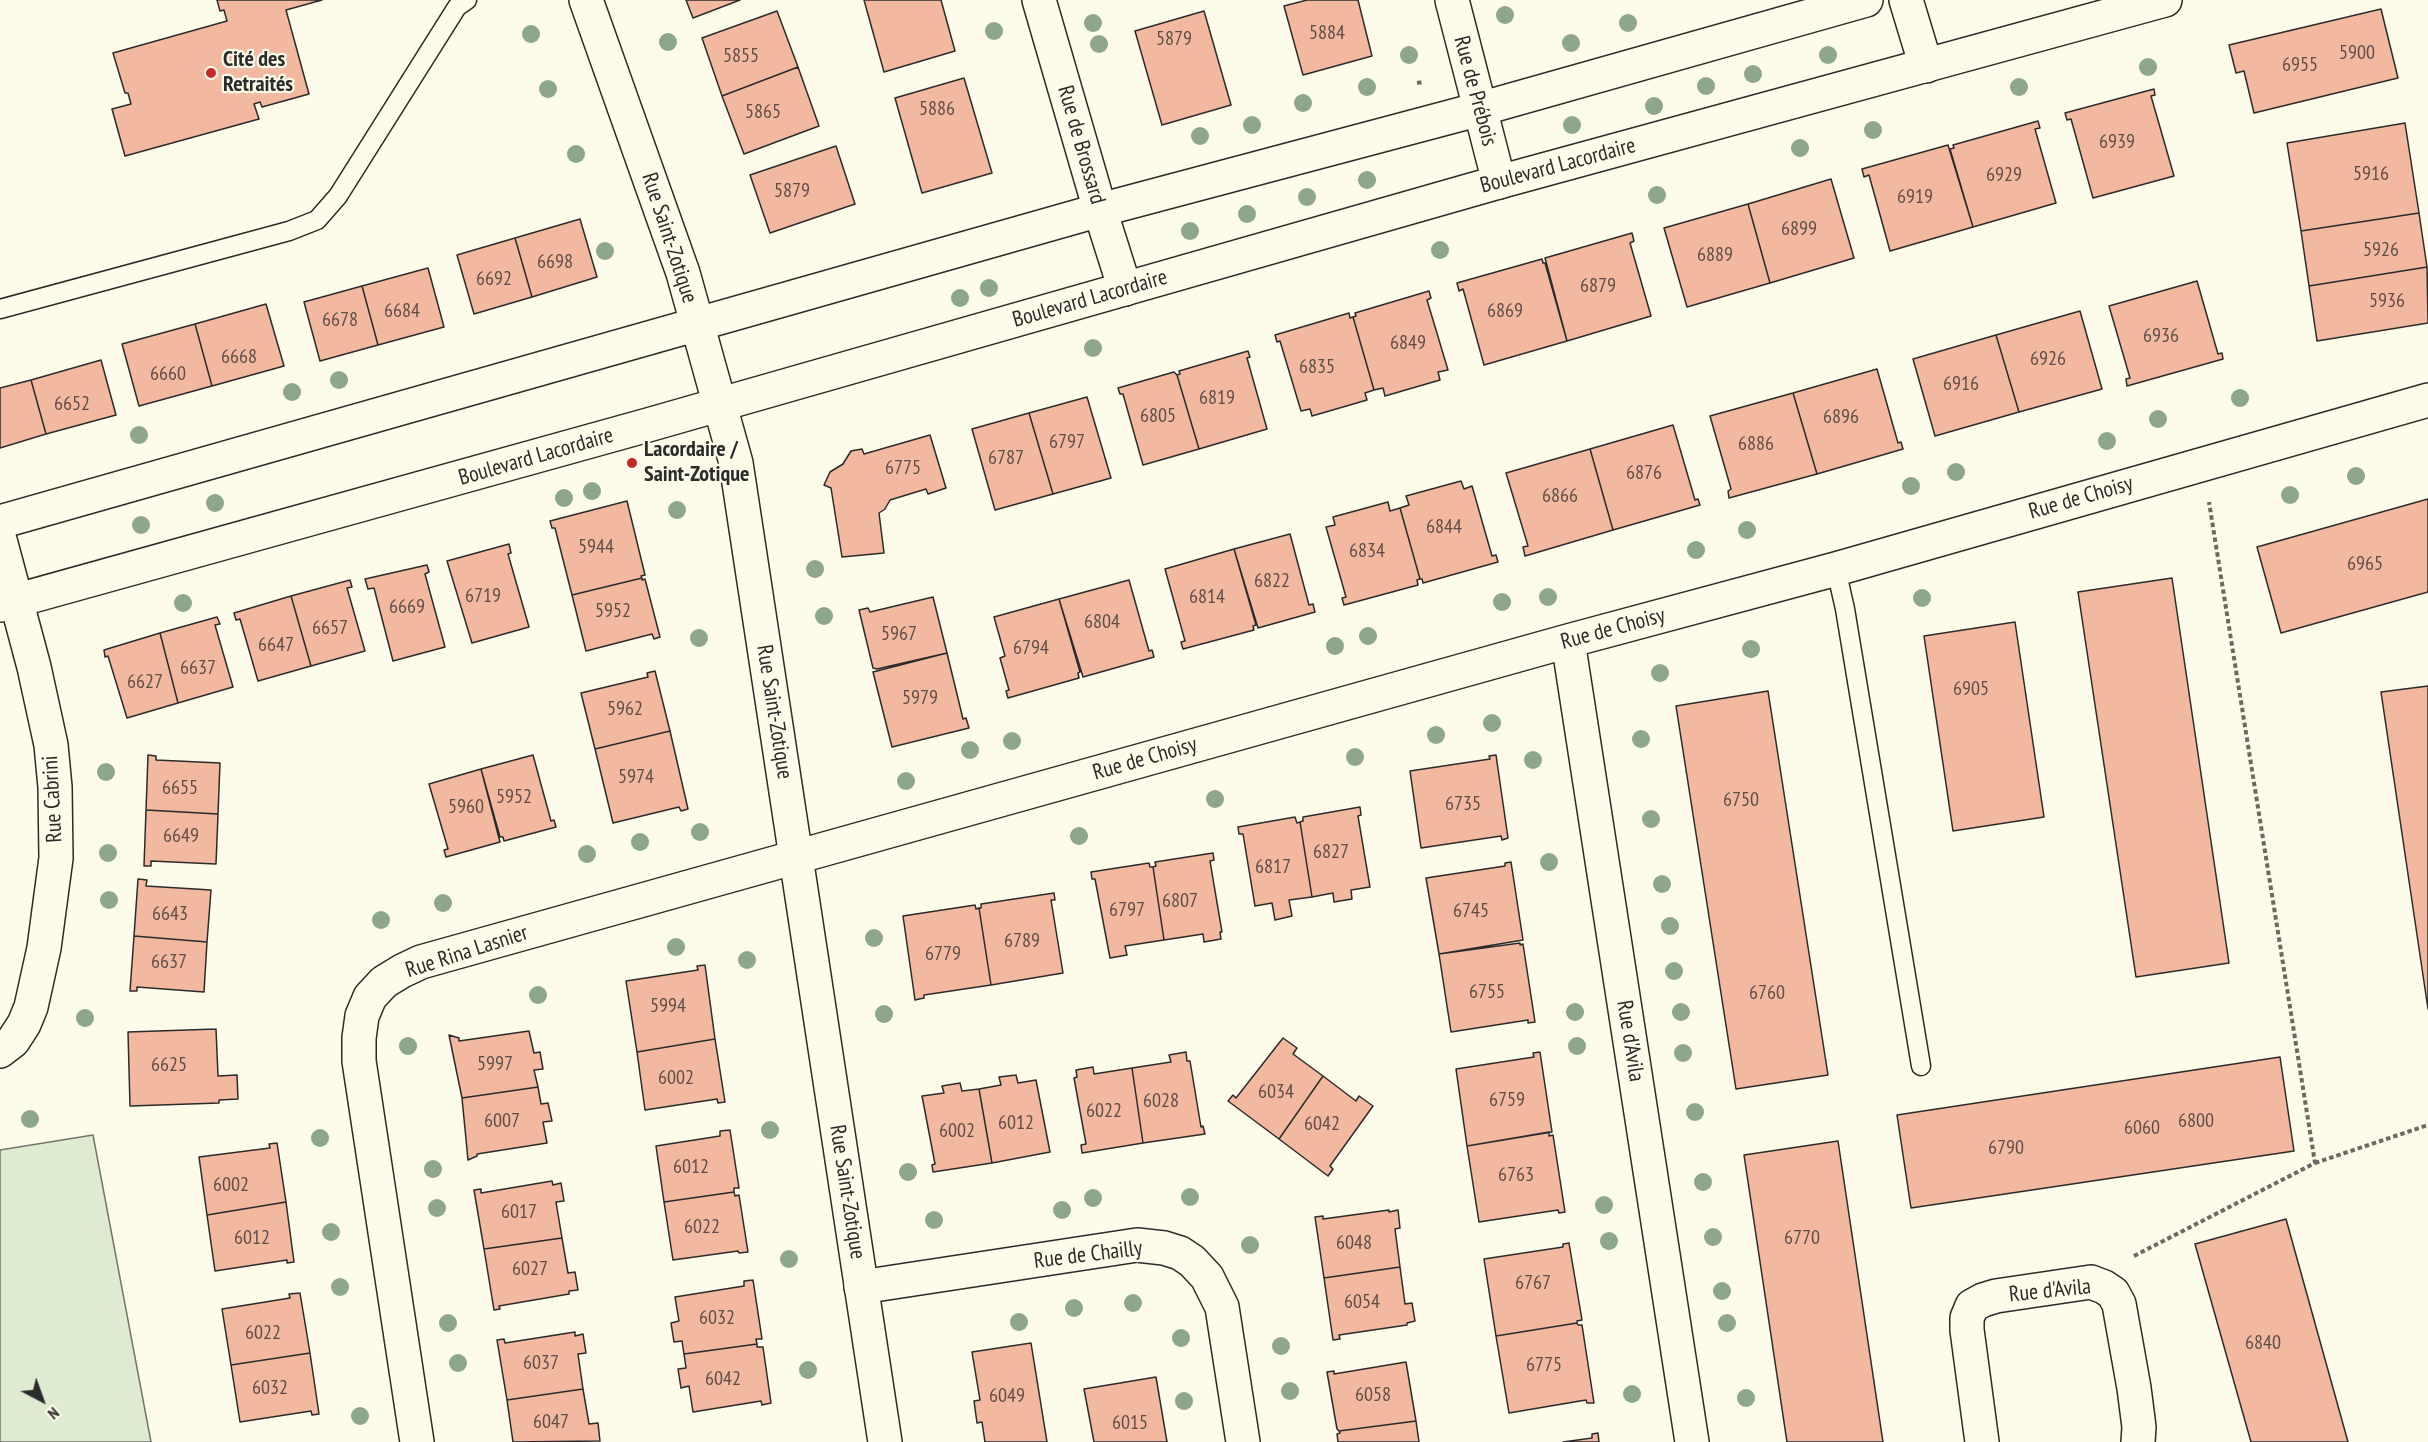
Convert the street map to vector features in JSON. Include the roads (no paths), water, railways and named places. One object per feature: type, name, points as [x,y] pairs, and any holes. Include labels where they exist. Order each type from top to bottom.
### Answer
[{"type":"street","name":"Rue Saint-Zotique","points":[[586,0],[683,273],[736,463],[885,1442]]},
{"type":"street","name":"Rue de Brossard","points":[[1039,0],[1125,289]]},
{"type":"street","name":"Rue de Prébois","points":[[1452,0],[1499,182]]},
{"type":"street","points":[[0,522],[698,326],[1100,210],[1480,109],[1866,0]]},
{"type":"street","points":[[1906,0],[1926,66]]},
{"type":"street","name":"Boulevard Lacordaire","points":[[8,603],[720,405],[1499,182],[2165,0]]},
{"type":"street","name":"Rue de Choisy","points":[[797,856],[1568,641],[1836,569],[2428,400]]},
{"type":"street","name":"Rue Cabrini","points":[[0,540],[8,603],[34,668],[51,744],[55,787],[56,858],[44,948],[31,1007],[13,1041],[0,1051]]},
{"type":"street","name":"Rue d'Avila","points":[[1568,641],[1692,1442]]},
{"type":"street","name":"Rue Rina Lasnier","points":[[417,1442],[359,1061],[362,1016],[370,997],[384,982],[421,962],[797,856]]},
{"type":"street","name":"Rue de Chailly","points":[[861,1287],[1137,1245],[1164,1248],[1180,1253],[1192,1261],[1207,1277],[1222,1307],[1243,1442]]},
{"type":"street","name":"Rue d'Avila","points":[[1982,1442],[1967,1330],[1967,1318],[1972,1306],[1996,1296],[2091,1282],[2113,1293],[2118,1304],[2134,1388],[2139,1427],[2138,1442]]},
{"type":"lane","points":[[0,309],[289,231],[317,220],[338,196],[457,7],[468,0]]},
{"type":"lane","points":[[1836,569],[1845,609],[1921,1066]]},
{"type":"place","name":"Cité des Retraités","points":[[211,73]]},
{"type":"place","name":"Lacordaire / Saint-Zotique","points":[[632,463]]}]
